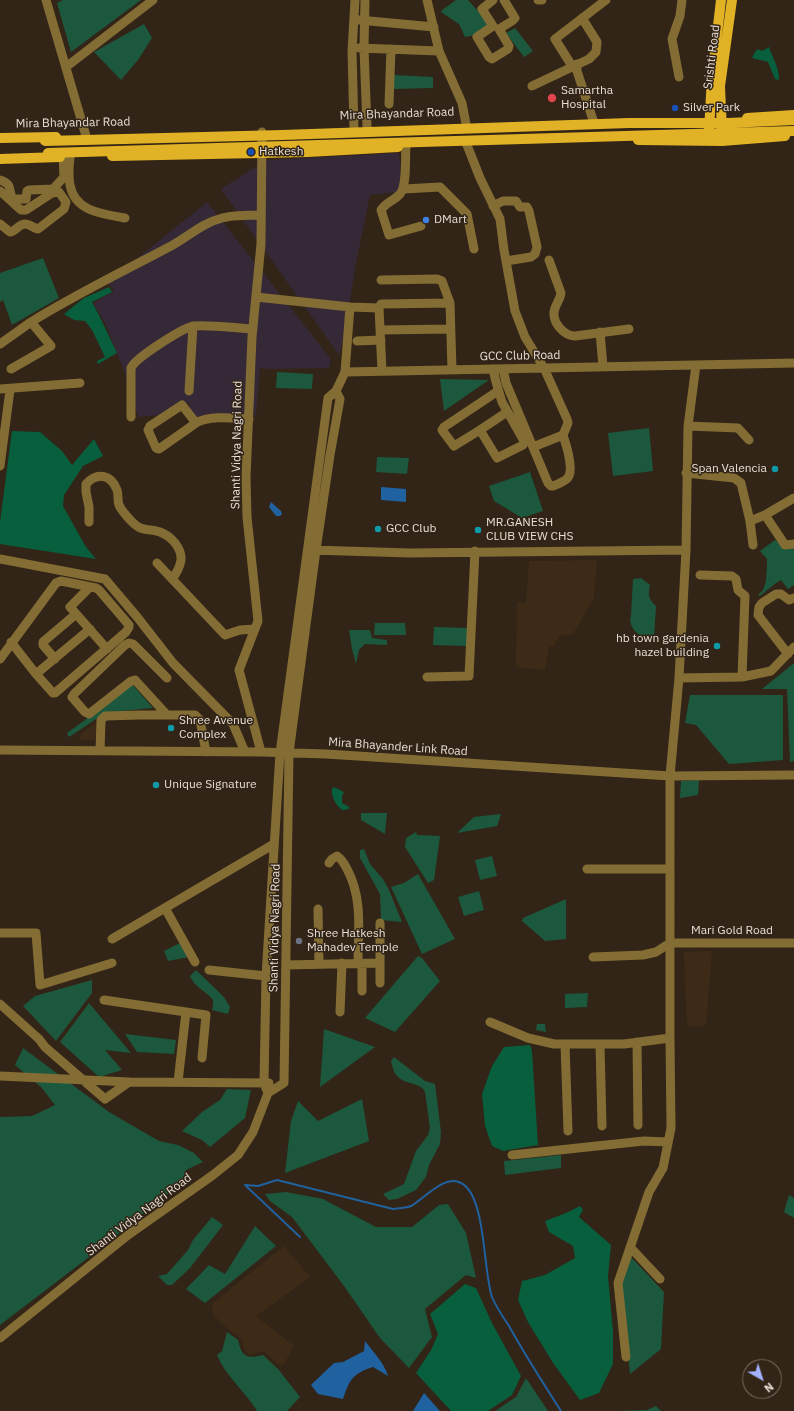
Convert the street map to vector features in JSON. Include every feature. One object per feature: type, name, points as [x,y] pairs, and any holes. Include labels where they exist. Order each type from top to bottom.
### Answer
[{"type":"main road","points":[[720,4],[732,5]]},
{"type":"main road","name":"Srishti Road","points":[[709,141],[712,77],[720,4]]},
{"type":"main road","name":"Srishti Road","points":[[722,141],[720,86],[732,5]]},
{"type":"main road","name":"Mira Bhayandar Road","points":[[3,138],[262,132],[354,129],[367,127],[631,119],[721,120],[794,115]]},
{"type":"main road","points":[[3,138],[19,142],[629,123],[728,123],[794,120]]},
{"type":"main road","points":[[2,159],[22,153],[794,131]]},
{"type":"main road","points":[[2,159],[262,153],[631,140],[722,141],[794,136]]},
{"type":"street","points":[[46,0],[86,136]]},
{"type":"street","points":[[66,67],[153,0]]},
{"type":"street","points":[[354,129],[352,48],[355,0]]},
{"type":"street","points":[[365,0],[364,48],[367,127]]},
{"type":"street","points":[[427,0],[439,51],[462,103],[466,124]]},
{"type":"street","points":[[493,0],[482,9],[492,26],[477,37],[492,59],[508,49],[509,46],[499,29],[515,18],[504,0]]},
{"type":"street","points":[[593,120],[574,65],[555,39],[606,0]]},
{"type":"street","points":[[679,77],[672,39],[680,16],[682,0]]},
{"type":"street","points":[[532,86],[588,59],[596,52],[597,42],[582,18]]},
{"type":"street","points":[[354,20],[434,27]]},
{"type":"street","points":[[352,48],[439,51]]},
{"type":"street","points":[[389,104],[391,49]]},
{"type":"street","name":"Shanti Vidya Nagri Road","points":[[261,752],[239,670],[258,621],[247,517],[246,477],[253,329],[261,244],[262,132]]},
{"type":"street","points":[[467,145],[480,178],[500,219],[515,311],[525,337],[544,368],[567,419],[568,424],[563,435],[533,447]]},
{"type":"street","points":[[406,147],[404,188],[400,195],[385,204],[381,210],[389,235],[421,226]]},
{"type":"street","points":[[0,180],[6,182],[10,187],[11,196],[13,199],[26,199],[27,191],[29,190],[53,189],[64,177],[66,157]]},
{"type":"street","points":[[66,157],[72,192],[81,204],[90,211],[125,218]]},
{"type":"street","points":[[404,188],[440,187],[467,214],[474,249]]},
{"type":"street","points":[[0,191],[18,208],[24,210],[55,192],[59,192],[66,202],[64,209],[38,229],[22,224],[13,232],[10,232],[0,224]]},
{"type":"street","points":[[493,206],[504,202],[516,201],[520,207],[527,208],[529,211],[537,248],[535,254],[531,257],[506,261]]},
{"type":"street","points":[[24,210],[26,224]]},
{"type":"street","points":[[0,344],[58,305],[175,244],[208,223],[221,218],[261,214]]},
{"type":"street","points":[[549,260],[561,293],[554,314],[561,329],[566,334],[571,336],[629,328]]},
{"type":"street","points":[[381,280],[440,279],[442,281],[450,303],[452,370]]},
{"type":"street","points":[[256,297],[350,307],[379,308]]},
{"type":"street","points":[[382,371],[379,308],[381,304],[450,303]]},
{"type":"street","points":[[284,753],[290,710],[300,669],[338,395],[345,372],[350,307]]},
{"type":"street","points":[[11,369],[51,346],[31,322]]},
{"type":"street","points":[[189,391],[193,326]]},
{"type":"street","points":[[131,416],[132,364],[148,351],[193,326],[253,329]]},
{"type":"street","points":[[380,330],[450,329]]},
{"type":"street","points":[[600,332],[603,367]]},
{"type":"street","points":[[357,341],[381,340]]},
{"type":"street","name":"GCC Club Road","points":[[345,372],[794,363]]},
{"type":"street","points":[[626,1357],[618,1283],[649,1192],[663,1168],[671,1128],[670,776],[679,678],[686,550],[686,474],[688,426],[696,365]]},
{"type":"street","points":[[498,369],[506,383],[548,483],[551,486],[566,479],[570,473],[568,448],[563,435]]},
{"type":"street","points":[[480,430],[497,458],[523,445],[524,440],[502,402],[498,391],[498,369]]},
{"type":"street","points":[[0,390],[80,383]]},
{"type":"street","points":[[0,466],[10,390]]},
{"type":"street","points":[[498,391],[444,427],[442,430],[454,446],[508,412]]},
{"type":"street","points":[[290,710],[291,669],[328,398],[338,395]]},
{"type":"street","points":[[196,423],[182,405],[150,426],[148,430],[156,448],[158,449],[196,423],[206,419],[249,419]]},
{"type":"street","points":[[688,426],[738,428],[749,440]]},
{"type":"street","points":[[686,474],[734,478],[739,480],[750,521],[753,545]]},
{"type":"street","points":[[89,522],[89,507],[85,488],[86,484],[95,477],[106,477],[113,483],[117,490],[120,507],[137,527],[160,532],[168,536],[176,543],[180,551],[181,560],[172,579]]},
{"type":"street","points":[[750,521],[766,515],[794,498]]},
{"type":"street","points":[[766,515],[785,545],[794,544]]},
{"type":"street","points":[[307,550],[410,553],[475,551],[686,550]]},
{"type":"street","points":[[427,677],[469,676],[475,551]]},
{"type":"street","points":[[0,559],[105,579],[173,663],[233,724],[245,752]]},
{"type":"street","points":[[157,564],[225,635],[240,630],[255,629]]},
{"type":"street","points":[[700,575],[732,576],[736,579],[738,590],[746,596],[742,677]]},
{"type":"street","points":[[0,659],[11,642],[56,583],[61,581],[99,590],[129,625],[126,632],[55,693],[53,693],[36,674],[11,642]]},
{"type":"street","points":[[90,587],[70,607],[107,649]]},
{"type":"street","points":[[788,654],[758,615],[758,611],[762,603],[776,594],[781,594],[789,600],[794,598]]},
{"type":"street","points":[[55,659],[43,645],[43,642],[76,614]]},
{"type":"street","points":[[36,674],[90,629]]},
{"type":"street","points":[[167,678],[133,644],[129,643],[125,645],[72,697],[85,712],[89,714],[132,680],[135,680],[167,715]]},
{"type":"street","points":[[679,678],[742,677],[771,671],[794,647]]},
{"type":"street","points":[[291,669],[300,669]]},
{"type":"street","points":[[100,751],[101,720],[103,717],[195,715],[200,720],[206,752]]},
{"type":"street","name":"Mira Bhayander Link Road","points":[[0,750],[261,752],[326,754],[670,776],[794,776]]},
{"type":"street","name":"Shanti Vidya Nagri Road","points":[[0,1338],[128,1235],[213,1175],[238,1155],[253,1132],[268,1093],[264,1083],[266,976],[274,844],[284,753]]},
{"type":"street","name":"Shanti Vidya Nagri Road","points":[[284,753],[286,965],[284,1083]]},
{"type":"street","points":[[112,939],[274,844]]},
{"type":"street","points":[[329,863],[337,856],[342,859],[353,880],[358,901],[362,991]]},
{"type":"street","points":[[587,869],[670,869]]},
{"type":"street","points":[[165,908],[195,962]]},
{"type":"street","points":[[318,909],[319,964]]},
{"type":"street","points":[[380,923],[380,983]]},
{"type":"street","points":[[0,933],[36,933],[40,985],[112,964]]},
{"type":"street","points":[[593,957],[643,955],[656,952],[670,943]]},
{"type":"street","name":"Mari Gold Road","points":[[670,943],[794,943]]},
{"type":"street","points":[[340,1012],[342,963]]},
{"type":"street","points":[[286,965],[380,963]]},
{"type":"street","points":[[209,970],[266,976]]},
{"type":"street","points":[[104,1000],[206,1015],[202,1058]]},
{"type":"street","points":[[0,1004],[39,1039],[45,1047],[104,1098],[129,1082]]},
{"type":"street","points":[[178,1082],[186,1012]]},
{"type":"street","points":[[490,1022],[528,1038],[554,1044],[600,1044],[670,1038]]},
{"type":"street","points":[[637,1042],[638,1125]]},
{"type":"street","points":[[565,1044],[568,1131]]},
{"type":"street","points":[[600,1044],[602,1126]]},
{"type":"street","points":[[0,1076],[129,1082],[284,1083]]},
{"type":"street","points":[[268,1093],[284,1083]]},
{"type":"street","points":[[512,1155],[644,1141],[668,1142]]},
{"type":"street","points":[[630,1248],[660,1279]]},
{"type":"shaded area","points":[[399,153],[402,188],[400,192],[370,195],[356,263],[344,338],[339,355],[221,189],[266,160]]},
{"type":"shaded area","points":[[207,202],[331,359],[329,368],[260,368],[256,415],[190,417],[189,402],[163,415],[138,417],[123,368],[105,323],[93,303],[114,291],[108,282]]},
{"type":"shaded area","points":[[597,560],[594,598],[573,634],[559,636],[554,646],[549,647],[545,670],[516,667],[517,602],[526,603],[529,561]]},
{"type":"shaded area","points":[[95,723],[97,728],[95,740],[79,740],[80,735]]},
{"type":"shaded area","points":[[712,951],[706,1024],[700,1027],[687,1026],[684,952]]},
{"type":"shaded area","points":[[284,1246],[310,1277],[256,1316],[294,1346],[284,1364],[279,1365],[264,1351],[249,1355],[244,1349],[241,1338],[228,1329],[213,1315],[212,1304]]},
{"type":"green space","points":[[63,0],[141,0],[71,52],[57,3]]},
{"type":"green space","points":[[456,0],[468,0],[489,26],[476,35],[465,37],[459,24],[441,12]]},
{"type":"green space","points":[[144,24],[152,38],[138,60],[121,80],[94,52]]},
{"type":"green space","points":[[515,28],[533,51],[524,57],[506,33]]},
{"type":"green space","points":[[769,47],[777,67],[779,80],[775,79],[768,62],[752,58],[758,49],[762,51]]},
{"type":"green space","points":[[394,75],[433,77],[433,88],[394,89]]},
{"type":"green space","points":[[43,258],[59,298],[12,325],[3,300],[0,302],[0,273]]},
{"type":"green space","points":[[109,287],[112,292],[92,302],[117,353],[98,364],[97,361],[105,357],[92,330],[85,321],[74,320],[64,314],[84,298]]},
{"type":"green space","points":[[277,372],[313,374],[312,389],[276,388]]},
{"type":"green space","points":[[440,379],[489,380],[444,411]]},
{"type":"green space","points":[[649,428],[653,471],[613,476],[608,433]]},
{"type":"green space","points":[[12,431],[40,432],[62,451],[72,465],[94,439],[103,456],[83,466],[64,495],[63,506],[86,547],[96,559],[0,544],[0,522]]},
{"type":"green space","points":[[377,457],[409,458],[407,474],[376,472]]},
{"type":"green space","points":[[530,472],[543,511],[522,518],[494,501],[489,486]]},
{"type":"green space","points":[[775,540],[784,548],[794,546],[794,585],[788,589],[781,580],[760,596],[758,595],[763,590],[766,581],[767,559],[760,551]]},
{"type":"green space","points":[[641,578],[650,585],[649,596],[651,601],[656,606],[654,639],[644,638],[636,632],[633,629],[630,620],[633,579]]},
{"type":"green space","points":[[375,623],[405,623],[406,635],[374,635]]},
{"type":"green space","points":[[434,627],[468,628],[467,646],[433,645]]},
{"type":"green space","points":[[349,630],[370,630],[372,638],[387,640],[387,645],[365,644],[359,650],[356,664]]},
{"type":"green space","points":[[794,663],[794,761],[790,762],[787,689],[762,689]]},
{"type":"green space","points":[[131,683],[153,708],[110,712],[96,719],[69,737],[67,733],[103,707]]},
{"type":"green space","points":[[690,695],[783,695],[783,760],[729,764],[696,725],[685,723]]},
{"type":"green space","points":[[699,780],[698,795],[680,798],[681,781]]},
{"type":"green space","points":[[334,787],[344,792],[342,796],[342,803],[349,807],[349,809],[342,810],[336,803],[332,792]]},
{"type":"green space","points":[[361,813],[387,813],[385,834],[361,820]]},
{"type":"green space","points":[[501,814],[497,826],[457,833],[474,817]]},
{"type":"green space","points":[[416,832],[417,835],[440,836],[434,880],[428,883],[405,847],[406,838]]},
{"type":"green space","points":[[364,849],[370,864],[383,879],[389,890],[402,922],[381,920],[380,894],[360,858],[360,850]]},
{"type":"green space","points":[[492,856],[497,876],[480,880],[475,860]]},
{"type":"green space","points":[[418,874],[455,939],[422,954],[391,887],[404,883]]},
{"type":"green space","points":[[479,891],[484,910],[464,916],[458,897]]},
{"type":"green space","points":[[566,899],[566,939],[545,941],[522,921],[523,918]]},
{"type":"green space","points":[[182,942],[189,957],[168,961],[164,951]]},
{"type":"green space","points":[[418,956],[422,958],[440,981],[395,1032],[365,1018]]},
{"type":"green space","points":[[196,970],[224,997],[230,1007],[228,1014],[212,1010],[213,1000],[194,983],[190,976]]},
{"type":"green space","points":[[92,980],[92,993],[56,1041],[23,1006],[35,996]]},
{"type":"green space","points":[[588,993],[587,1007],[565,1008],[565,994]]},
{"type":"green space","points":[[89,1003],[131,1053],[105,1050],[122,1070],[99,1077],[60,1042]]},
{"type":"green space","points":[[537,1024],[545,1024],[546,1032],[536,1030]]},
{"type":"green space","points":[[324,1029],[375,1047],[320,1087]]},
{"type":"green space","points":[[125,1034],[176,1040],[174,1054],[137,1052]]},
{"type":"green space","points":[[530,1045],[532,1051],[538,1145],[503,1151],[492,1146],[485,1126],[482,1094],[492,1066],[504,1047]]},
{"type":"green space","points":[[23,1048],[109,1112],[159,1141],[178,1145],[194,1153],[203,1162],[186,1170],[181,1183],[97,1251],[0,1325],[0,1117],[32,1116],[55,1105],[41,1087],[15,1065]]},
{"type":"green space","points":[[394,1057],[425,1081],[435,1084],[441,1132],[440,1144],[429,1165],[426,1177],[416,1190],[397,1199],[389,1200],[383,1194],[404,1184],[416,1151],[428,1135],[430,1128],[425,1092],[420,1087],[404,1081],[397,1076],[391,1061]]},
{"type":"green space","points":[[227,1089],[251,1090],[245,1118],[210,1147],[202,1140],[182,1131],[202,1112],[220,1100]]},
{"type":"green space","points":[[362,1099],[369,1141],[285,1173],[291,1121],[298,1101],[318,1121]]},
{"type":"green space","points":[[561,1155],[561,1168],[505,1175],[504,1161]]},
{"type":"green space","points":[[286,1192],[323,1199],[376,1227],[412,1227],[439,1205],[448,1204],[466,1233],[476,1278],[466,1275],[425,1309],[432,1337],[409,1368],[380,1338],[344,1286],[292,1217],[270,1201],[265,1194]]},
{"type":"green space","points":[[789,1195],[794,1198],[794,1218],[784,1212]]},
{"type":"green space","points":[[580,1206],[583,1210],[579,1217],[611,1245],[608,1276],[613,1331],[613,1364],[599,1393],[580,1400],[553,1363],[528,1322],[518,1300],[522,1281],[545,1275],[575,1258],[573,1246],[549,1232],[545,1221]]},
{"type":"green space","points":[[212,1217],[223,1225],[190,1268],[172,1285],[167,1285],[158,1276],[167,1274],[188,1250],[193,1240]]},
{"type":"green space","points":[[255,1226],[276,1246],[205,1303],[186,1289],[209,1265],[225,1274]]},
{"type":"green space","points":[[631,1257],[664,1292],[661,1349],[630,1374],[621,1286]]},
{"type":"green space","points":[[465,1284],[476,1288],[492,1323],[521,1376],[512,1395],[488,1411],[451,1411],[416,1373],[431,1350],[438,1334],[430,1314]]},
{"type":"green space","points":[[227,1332],[238,1340],[241,1350],[246,1355],[252,1357],[263,1355],[278,1369],[300,1397],[287,1411],[257,1411],[230,1377],[217,1355],[222,1351]]},
{"type":"green space","points":[[526,1378],[548,1411],[495,1411],[516,1397]]},
{"type":"green space","points":[[656,1406],[661,1411],[616,1411],[647,1410]]},
{"type":"water","points":[[381,487],[406,489],[406,502],[381,500]]},
{"type":"water","points":[[271,502],[281,511],[282,514],[280,516],[276,516],[269,507]]},
{"type":"water","points":[[365,1341],[381,1362],[388,1376],[373,1367],[360,1372],[353,1378],[343,1399],[318,1394],[311,1385],[334,1363],[343,1362],[364,1351]]},
{"type":"water","points":[[424,1393],[440,1411],[413,1411]]},
{"type":"waterway","points":[[300,1237],[245,1185],[258,1186],[277,1180],[393,1209],[411,1206],[441,1184],[455,1181],[461,1183],[469,1190],[475,1202],[479,1217],[492,1297],[561,1411]]},
{"type":"place","name":"Samartha Hospital","points":[[552,98]]},
{"type":"place","name":"Silver Park","points":[[675,108]]},
{"type":"place","name":"Hatkesh","points":[[251,152]]},
{"type":"place","name":"DMart","points":[[426,220]]},
{"type":"place","name":"Span Valencia","points":[[775,469]]},
{"type":"place","name":"GCC Club","points":[[378,529]]},
{"type":"place","name":"MR.GANESH CLUB VIEW CHS","points":[[478,530]]},
{"type":"place","name":"hb town gardenia hazel building","points":[[717,646]]},
{"type":"place","name":"Shree Avenue Complex","points":[[171,728]]},
{"type":"place","name":"Unique Signature","points":[[156,785]]},
{"type":"place","name":"Shree Hatkesh Mahadev Temple","points":[[299,941]]}]
